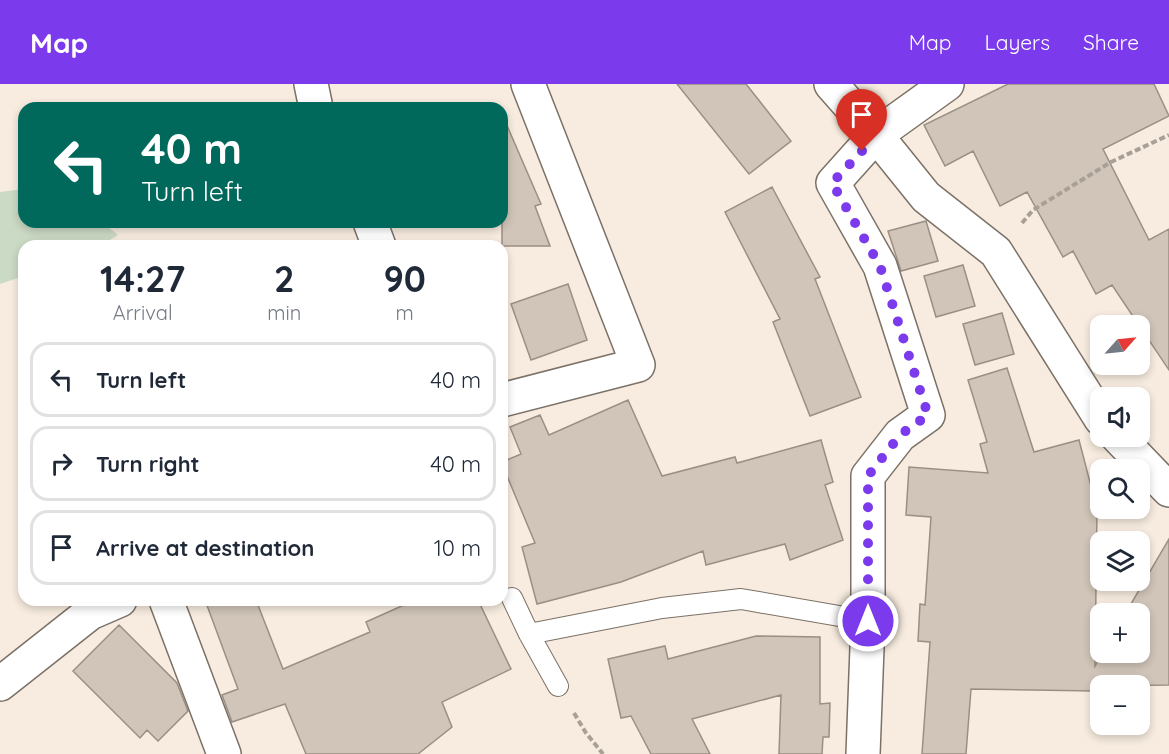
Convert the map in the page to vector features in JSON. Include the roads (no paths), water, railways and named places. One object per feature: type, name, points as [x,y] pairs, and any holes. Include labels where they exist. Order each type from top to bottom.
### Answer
[{"type":"street","points":[[311,84],[314,102]]},
{"type":"street","points":[[508,398],[638,365],[528,84]]},
{"type":"street","points":[[831,84],[926,197],[996,252],[1090,402]]},
{"type":"street","points":[[863,754],[868,621],[868,476],[900,435],[928,415],[880,266],[832,183],[876,135],[947,84]]},
{"type":"street","points":[[1128,447],[1169,490]]},
{"type":"street","points":[[0,684],[90,613],[106,606]]},
{"type":"street","points":[[168,606],[224,754]]},
{"type":"lane","points":[[512,598],[558,686]]},
{"type":"lane","points":[[529,634],[662,608],[741,599],[868,621]]}]
